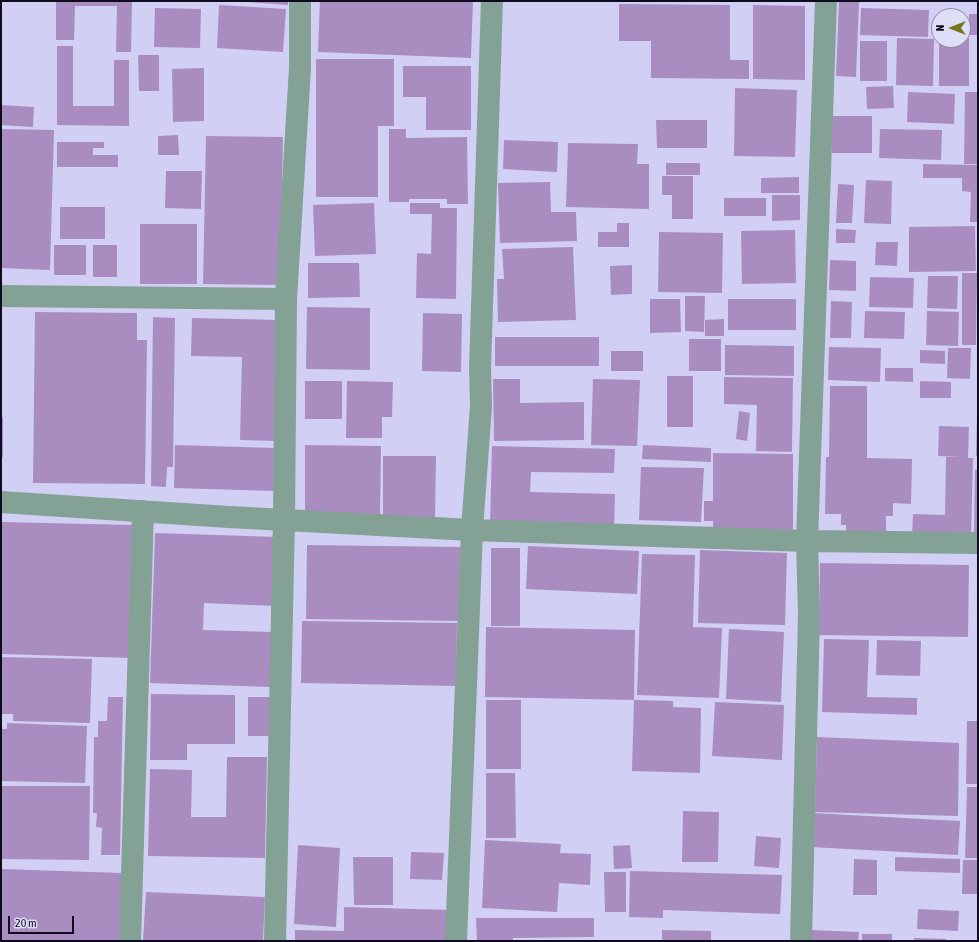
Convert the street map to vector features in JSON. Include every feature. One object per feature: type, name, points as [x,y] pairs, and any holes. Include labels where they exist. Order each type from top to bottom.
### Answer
[{"type":"street","points":[[275,941],[284,520],[286,300],[300,68],[300,1]]},
{"type":"street","points":[[456,941],[472,530],[480,406],[492,1]]},
{"type":"street","points":[[801,941],[808,615],[807,541],[826,1]]},
{"type":"street","points":[[1,296],[286,300]]},
{"type":"street","points":[[1,502],[472,530],[807,541],[978,543]]},
{"type":"street","points":[[130,941],[143,511]]},
{"type":"building","points":[[56,1],[132,1],[131,52],[116,52],[117,6],[75,6],[74,40],[56,40]]},
{"type":"building","points":[[234,1],[288,1],[288,5]]},
{"type":"building","points":[[320,1],[473,1],[471,58],[318,52]]},
{"type":"building","points":[[839,1],[859,2],[856,77],[836,76]]},
{"type":"building","points":[[619,4],[730,5],[730,60],[749,60],[749,79],[651,78],[651,41],[619,41]]},
{"type":"building","points":[[219,5],[286,9],[283,52],[217,48]]},
{"type":"building","points":[[753,5],[805,6],[805,80],[753,79]]},
{"type":"building","points":[[155,8],[201,9],[200,48],[154,47]]},
{"type":"building","points":[[861,8],[929,10],[928,37],[860,35]]},
{"type":"building","points":[[971,14],[978,14],[978,35],[971,35]]},
{"type":"building","points":[[897,38],[931,39],[931,48],[934,48],[933,86],[896,85]]},
{"type":"building","points":[[860,41],[887,41],[887,81],[860,81]]},
{"type":"building","points":[[57,46],[73,46],[73,106],[114,106],[114,60],[129,60],[129,126],[57,125]]},
{"type":"building","points":[[939,48],[969,48],[969,86],[939,86]]},
{"type":"building","points":[[138,55],[159,55],[159,91],[139,91]]},
{"type":"building","points":[[316,59],[394,59],[394,126],[378,126],[378,197],[316,197]]},
{"type":"building","points":[[403,66],[471,66],[471,130],[426,130],[426,97],[403,97]]},
{"type":"building","points":[[204,68],[204,121],[173,122],[172,69]]},
{"type":"building","points":[[893,86],[894,108],[867,109],[866,87]]},
{"type":"building","points":[[735,88],[797,90],[795,157],[734,156]]},
{"type":"building","points":[[908,92],[955,94],[954,124],[907,122]]},
{"type":"building","points":[[965,92],[978,92],[978,164],[964,164]]},
{"type":"building","points":[[1,105],[34,107],[33,127],[1,125]]},
{"type":"building","points":[[832,116],[872,116],[872,153],[832,153]]},
{"type":"building","points":[[656,120],[707,120],[707,148],[657,148]]},
{"type":"building","points":[[1,129],[54,130],[50,270],[1,268]]},
{"type":"building","points":[[389,129],[406,129],[406,138],[467,137],[468,204],[447,204],[447,199],[409,199],[409,202],[389,202]]},
{"type":"building","points":[[880,129],[942,130],[941,160],[879,158]]},
{"type":"building","points":[[178,135],[179,155],[158,155],[158,136]]},
{"type":"building","points":[[206,136],[283,137],[280,285],[203,284]]},
{"type":"building","points":[[504,140],[558,142],[557,172],[503,169]]},
{"type":"building","points":[[57,142],[104,142],[104,148],[93,148],[93,155],[118,155],[118,167],[57,167]]},
{"type":"building","points":[[568,143],[638,144],[637,164],[649,164],[649,209],[566,207]]},
{"type":"building","points":[[666,163],[700,163],[700,175],[666,175]]},
{"type":"building","points":[[923,164],[978,165],[978,222],[970,222],[971,192],[962,191],[962,178],[923,178]]},
{"type":"building","points":[[166,171],[202,171],[201,209],[165,208]]},
{"type":"building","points":[[662,176],[693,176],[693,219],[672,219],[672,195],[662,195]]},
{"type":"building","points":[[799,177],[799,193],[761,193],[761,178]]},
{"type":"building","points":[[866,180],[892,181],[891,224],[864,223]]},
{"type":"building","points":[[550,182],[551,212],[576,212],[577,241],[500,243],[498,183]]},
{"type":"building","points":[[838,184],[854,185],[852,223],[836,223]]},
{"type":"building","points":[[772,195],[800,195],[800,220],[772,221]]},
{"type":"building","points":[[724,198],[766,198],[766,216],[724,216]]},
{"type":"building","points":[[374,203],[376,254],[315,256],[313,205]]},
{"type":"building","points":[[410,203],[440,203],[440,208],[457,208],[456,299],[416,298],[417,253],[431,254],[432,214],[410,214]]},
{"type":"building","points":[[60,207],[105,207],[105,239],[60,239]]},
{"type":"building","points":[[617,223],[629,223],[629,247],[598,247],[598,232],[617,232]]},
{"type":"building","points":[[140,224],[197,224],[197,284],[140,284]]},
{"type":"building","points":[[975,226],[976,271],[909,272],[909,227]]},
{"type":"building","points":[[836,229],[856,230],[855,243],[836,243]]},
{"type":"building","points":[[795,230],[796,283],[742,284],[741,231]]},
{"type":"building","points":[[659,232],[723,233],[722,293],[658,292]]},
{"type":"building","points":[[876,242],[898,242],[897,266],[875,265]]},
{"type":"building","points":[[54,245],[86,245],[86,275],[54,275]]},
{"type":"building","points":[[93,245],[117,245],[117,277],[93,277]]},
{"type":"building","points":[[573,247],[576,320],[498,322],[497,279],[504,279],[502,249]]},
{"type":"building","points":[[830,260],[856,261],[856,291],[829,290]]},
{"type":"building","points":[[308,263],[359,263],[360,297],[308,298]]},
{"type":"building","points":[[632,265],[632,294],[611,295],[610,266]]},
{"type":"building","points":[[962,273],[977,273],[976,345],[962,345]]},
{"type":"building","points":[[928,276],[958,276],[957,309],[927,308]]},
{"type":"building","points":[[870,277],[914,278],[913,308],[869,307]]},
{"type":"building","points":[[685,296],[705,296],[704,332],[685,331]]},
{"type":"building","points":[[650,299],[680,299],[681,332],[650,333]]},
{"type":"building","points":[[728,299],[796,299],[796,330],[728,330]]},
{"type":"building","points":[[831,301],[852,302],[851,338],[830,338]]},
{"type":"building","points":[[307,307],[370,308],[370,370],[306,369]]},
{"type":"building","points":[[865,311],[905,312],[904,339],[864,338]]},
{"type":"building","points":[[927,311],[959,312],[958,346],[926,345]]},
{"type":"building","points":[[35,312],[137,313],[137,340],[147,340],[145,484],[33,483]]},
{"type":"building","points":[[423,313],[462,314],[461,372],[422,371]]},
{"type":"building","points":[[153,317],[175,318],[173,467],[167,467],[166,487],[151,486]]},
{"type":"building","points":[[192,318],[280,320],[277,441],[240,440],[242,357],[191,356]]},
{"type":"building","points":[[724,319],[724,336],[705,336],[705,320]]},
{"type":"building","points":[[495,337],[599,337],[599,366],[495,366]]},
{"type":"building","points":[[689,339],[721,339],[721,371],[689,371]]},
{"type":"building","points":[[725,345],[794,346],[794,376],[725,375]]},
{"type":"building","points":[[829,347],[881,348],[880,382],[828,380]]},
{"type":"building","points":[[948,348],[971,348],[970,379],[947,378]]},
{"type":"building","points":[[920,350],[945,351],[945,364],[920,363]]},
{"type":"building","points":[[611,351],[643,351],[643,371],[611,371]]},
{"type":"building","points":[[885,368],[913,368],[913,382],[885,381]]},
{"type":"building","points":[[667,376],[693,376],[693,427],[667,427]]},
{"type":"building","points":[[724,377],[793,378],[792,452],[756,451],[757,405],[724,404]]},
{"type":"building","points":[[493,379],[520,379],[520,403],[584,402],[584,440],[494,441]]},
{"type":"building","points":[[593,379],[640,380],[637,446],[591,445]]},
{"type":"building","points":[[305,381],[342,381],[342,419],[305,419]]},
{"type":"building","points":[[347,381],[393,382],[392,417],[382,417],[382,438],[346,438]]},
{"type":"building","points":[[920,381],[951,382],[951,398],[920,398]]},
{"type":"building","points":[[830,386],[867,386],[867,458],[912,459],[911,504],[893,503],[893,516],[886,516],[886,536],[846,535],[846,525],[841,525],[841,514],[825,514],[826,457],[829,457]]},
{"type":"building","points":[[739,411],[750,413],[747,441],[736,439]]},
{"type":"building","points":[[977,415],[978,456],[976,456]]},
{"type":"building","points":[[1,417],[3,417],[3,457],[1,457]]},
{"type":"building","points":[[939,426],[969,427],[968,458],[973,458],[971,537],[912,536],[913,514],[945,515],[946,457],[962,457],[938,456]]},
{"type":"building","points":[[175,445],[275,448],[274,491],[174,488]]},
{"type":"building","points":[[305,445],[381,446],[380,516],[305,515]]},
{"type":"building","points":[[643,445],[711,448],[711,462],[642,459]]},
{"type":"building","points":[[492,446],[615,449],[614,473],[531,472],[530,492],[615,494],[614,529],[490,526]]},
{"type":"building","points":[[713,453],[793,454],[793,530],[713,529],[713,521],[704,521],[704,501],[713,501]]},
{"type":"building","points":[[383,456],[436,456],[435,517],[383,517]]},
{"type":"building","points":[[641,467],[704,468],[701,522],[639,520]]},
{"type":"building","points":[[975,470],[978,470],[978,538],[974,538]]},
{"type":"building","points":[[1,522],[133,525],[131,658],[1,654]]},
{"type":"building","points":[[155,533],[278,537],[275,606],[204,603],[203,630],[273,632],[271,687],[150,683]]},
{"type":"building","points":[[307,545],[461,547],[460,621],[306,619]]},
{"type":"building","points":[[528,546],[639,551],[637,594],[526,589]]},
{"type":"building","points":[[491,548],[520,548],[520,626],[491,626]]},
{"type":"building","points":[[700,550],[787,553],[785,625],[698,623]]},
{"type":"building","points":[[642,554],[695,555],[693,627],[722,628],[719,698],[637,695]]},
{"type":"building","points":[[820,563],[969,565],[968,637],[819,635]]},
{"type":"building","points":[[302,621],[457,623],[456,686],[301,683]]},
{"type":"building","points":[[486,627],[635,630],[634,700],[485,697]]},
{"type":"building","points":[[729,629],[784,632],[781,702],[726,699]]},
{"type":"building","points":[[824,639],[869,640],[867,697],[917,698],[917,715],[822,712]]},
{"type":"building","points":[[877,640],[921,641],[920,676],[876,675]]},
{"type":"building","points":[[1,657],[92,659],[90,723],[13,721],[13,714],[1,714]]},
{"type":"building","points":[[151,694],[235,695],[235,744],[187,744],[187,760],[150,760]]},
{"type":"building","points":[[108,697],[123,697],[120,855],[101,855],[102,828],[96,827],[97,813],[93,813],[94,737],[98,737],[98,721],[107,721]]},
{"type":"building","points":[[248,697],[270,697],[270,736],[248,736]]},
{"type":"building","points":[[486,700],[521,700],[521,769],[486,769]]},
{"type":"building","points":[[634,700],[673,701],[673,707],[701,708],[700,773],[632,771]]},
{"type":"building","points":[[715,702],[784,705],[782,760],[712,756]]},
{"type":"building","points":[[967,721],[978,721],[978,784],[966,784]]},
{"type":"building","points":[[7,723],[87,726],[85,783],[1,781],[1,729],[7,729]]},
{"type":"building","points":[[817,737],[959,743],[958,816],[815,812]]},
{"type":"building","points":[[227,757],[267,757],[265,858],[148,856],[150,769],[192,770],[191,817],[226,817]]},
{"type":"building","points":[[486,773],[515,773],[516,838],[486,838]]},
{"type":"building","points":[[1,786],[90,786],[89,860],[1,859]]},
{"type":"building","points":[[967,787],[978,787],[978,858],[965,858]]},
{"type":"building","points":[[683,811],[719,812],[718,862],[682,862]]},
{"type":"building","points":[[813,813],[960,821],[958,855],[811,847]]},
{"type":"building","points":[[756,836],[781,838],[779,868],[754,866]]},
{"type":"building","points":[[485,840],[561,844],[560,853],[591,854],[590,885],[559,883],[557,912],[482,908]]},
{"type":"building","points":[[298,845],[340,848],[336,927],[294,924]]},
{"type":"building","points":[[630,845],[632,868],[614,869],[613,846]]},
{"type":"building","points":[[411,852],[444,853],[442,880],[410,879]]},
{"type":"building","points":[[353,857],[393,857],[393,905],[354,905]]},
{"type":"building","points":[[895,857],[960,859],[960,873],[895,871]]},
{"type":"building","points":[[854,859],[877,860],[877,895],[853,895]]},
{"type":"building","points":[[963,860],[978,860],[978,894],[962,894]]},
{"type":"building","points":[[1,869],[122,873],[120,941],[1,941]]},
{"type":"building","points":[[630,871],[782,875],[780,914],[663,910],[663,918],[629,917]]},
{"type":"building","points":[[604,872],[626,872],[626,912],[605,912]]},
{"type":"building","points":[[146,892],[265,897],[263,941],[143,941]]},
{"type":"building","points":[[344,907],[451,910],[450,941],[295,941],[295,930],[344,931]]},
{"type":"building","points":[[918,909],[959,911],[958,931],[917,929]]},
{"type":"building","points":[[476,918],[594,918],[594,937],[513,938],[513,941],[477,941]]},
{"type":"building","points":[[662,930],[711,931],[711,941],[662,941]]},
{"type":"building","points":[[811,930],[859,932],[858,941],[811,941]]},
{"type":"building","points":[[862,934],[892,934],[892,941],[862,941]]},
{"type":"building","points":[[914,938],[946,939],[946,941],[914,941]]}]
